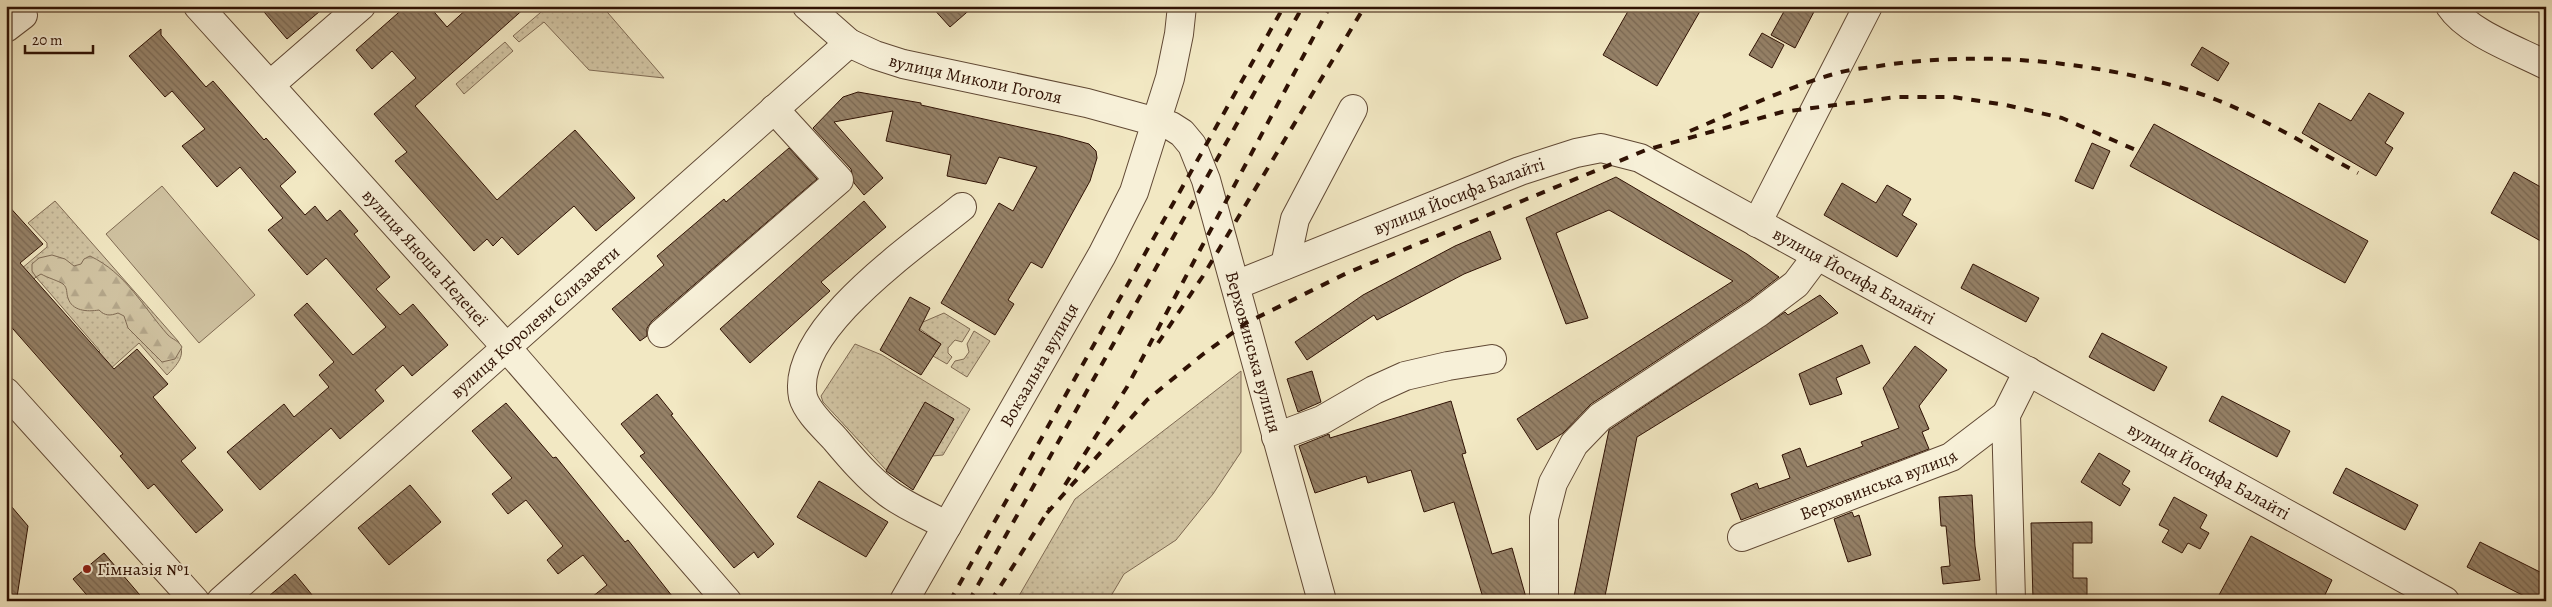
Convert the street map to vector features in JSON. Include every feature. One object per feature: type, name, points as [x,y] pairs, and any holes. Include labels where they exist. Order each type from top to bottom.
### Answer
[{"type":"street","name":"вулиця Яноша Недецеї","points":[[198,6],[506,347],[727,601]]},
{"type":"street","points":[[270,85],[361,6]]},
{"type":"street","name":"вулиця Миколи Гоголя","points":[[807,6],[848,43],[875,55],[903,64],[1087,103],[1158,121]]},
{"type":"street","name":"Вокзальна вулиця","points":[[904,601],[1106,248],[1134,192],[1158,121],[1176,51],[1182,6]]},
{"type":"street","points":[[1757,223],[1868,6]]},
{"type":"street","points":[[2450,6],[2458,18],[2470,26],[2546,66]]},
{"type":"street","name":"вулиця Королеви Єлизавети","points":[[221,601],[848,43]]},
{"type":"street","points":[[662,333],[839,180],[774,109]]},
{"type":"street","points":[[1285,265],[1295,219],[1353,109]]},
{"type":"street","name":"Верховинська вулиця","points":[[1158,121],[1182,133],[1198,158],[1236,285],[1322,601]]},
{"type":"street","name":"вулиця Йосифа Балайті","points":[[1236,285],[1520,171],[1576,153],[1600,148],[1640,158],[2445,601]]},
{"type":"street","points":[[948,526],[888,494],[859,467],[818,420],[804,399],[801,379],[811,350],[828,326],[852,298],[962,207]]},
{"type":"street","points":[[1544,601],[1544,518],[1553,483],[1574,444],[1600,417],[1758,313],[1796,284],[1817,256]]},
{"type":"street","points":[[1276,437],[1322,420],[1374,390],[1405,376],[1448,366],[1492,359]]},
{"type":"street","name":"Верховинська вулиця","points":[[1742,537],[1951,457],[2006,415],[2028,372]]},
{"type":"street","points":[[6,392],[195,601]]},
{"type":"street","name":"Верховинська вулиця","points":[[2006,415],[2010,601]]},
{"type":"green space","points":[[602,6],[664,78],[589,70],[544,22],[519,42],[513,36],[547,7]]},
{"type":"green space","points":[[505,42],[513,51],[464,94],[456,84]]},
{"type":"green space","points":[[162,186],[255,295],[199,343],[106,234]]},
{"type":"green space","points":[[55,201],[178,341],[181,346],[180,360],[167,375],[139,343],[109,370],[95,355],[100,351],[36,277],[31,282],[21,269],[47,247],[47,243],[28,223]]},
{"type":"green space","points":[[52,255],[65,259],[74,266],[81,264],[84,259],[90,256],[114,272],[133,291],[168,335],[182,347],[175,359],[162,362],[128,328],[124,316],[118,313],[108,315],[99,310],[80,310],[70,302],[66,287],[63,284],[41,274],[36,277],[32,271],[32,264],[39,258]]},
{"type":"green space","points":[[944,313],[970,329],[962,342],[955,340],[948,348],[948,353],[952,357],[947,364],[933,356],[941,344],[916,326],[906,314],[923,322]]},
{"type":"green space","points":[[974,331],[990,341],[967,377],[951,367],[955,361],[964,359],[969,352],[967,344]]},
{"type":"green space","points":[[855,344],[882,355],[970,409],[943,455],[932,456],[954,419],[925,403],[886,470],[823,402],[821,396]]},
{"type":"green space","points":[[1241,371],[1241,452],[1213,494],[1176,540],[1124,574],[1108,601],[1016,601],[1075,499]]},
{"type":"building","points":[[259,6],[326,6],[287,39]]},
{"type":"building","points":[[406,6],[429,6],[447,27],[470,6],[527,6],[415,106],[497,200],[575,130],[635,198],[596,231],[574,206],[518,255],[502,237],[493,246],[487,239],[474,251],[395,161],[407,152],[374,114],[416,78],[392,51],[372,69],[356,50]]},
{"type":"building","points":[[931,6],[974,6],[950,27]]},
{"type":"building","points":[[1631,6],[1703,6],[1657,86],[1603,55]]},
{"type":"building","points":[[1787,6],[1817,6],[1795,48],[1771,35]]},
{"type":"building","points":[[161,29],[161,35],[206,87],[213,81],[264,140],[266,138],[296,172],[280,186],[305,215],[315,206],[327,221],[340,210],[358,231],[354,234],[390,277],[376,289],[400,315],[413,304],[448,345],[412,376],[403,365],[375,390],[384,401],[340,439],[331,428],[260,490],[227,452],[284,404],[294,417],[329,387],[319,375],[334,362],[294,315],[307,303],[353,355],[386,327],[326,258],[307,275],[268,230],[283,218],[240,167],[217,187],[182,146],[205,129],[172,91],[165,97],[129,56]]},
{"type":"building","points":[[1762,33],[1784,45],[1772,68],[1749,55]]},
{"type":"building","points":[[2202,47],[2229,63],[2218,81],[2191,65]]},
{"type":"building","points":[[858,92],[921,103],[921,105],[1060,136],[1089,144],[1096,151],[1097,158],[1090,181],[1042,268],[1031,262],[1008,300],[1014,304],[995,335],[941,303],[999,203],[1013,211],[1037,167],[999,157],[986,184],[947,176],[951,155],[886,141],[893,111],[834,122],[883,178],[864,195],[854,183],[851,169],[813,128],[843,97]]},
{"type":"building","points":[[2369,93],[2404,113],[2385,143],[2393,148],[2376,176],[2302,133],[2319,103],[2351,121]]},
{"type":"building","points":[[2154,124],[2368,241],[2345,283],[2130,166]]},
{"type":"building","points":[[2092,143],[2110,151],[2093,189],[2075,181]]},
{"type":"building","points":[[789,148],[817,179],[652,321],[647,328],[647,336],[640,341],[612,309],[664,265],[657,256],[724,199],[726,202]]},
{"type":"building","points":[[2514,172],[2546,190],[2546,244],[2491,213]]},
{"type":"building","points":[[1616,177],[1747,254],[1779,277],[1749,300],[1591,404],[1563,433],[1537,450],[1517,419],[1733,281],[1609,210],[1556,233],[1588,318],[1566,324],[1526,218]]},
{"type":"building","points":[[1842,183],[1876,203],[1887,185],[1911,199],[1902,215],[1917,224],[1897,257],[1824,215]]},
{"type":"building","points":[[864,201],[886,227],[821,282],[830,291],[750,363],[720,329]]},
{"type":"building","points":[[6,203],[43,244],[20,263],[114,369],[137,349],[168,384],[153,397],[196,448],[181,461],[223,510],[196,533],[154,484],[148,489],[120,456],[123,454],[6,321]]},
{"type":"building","points":[[1490,231],[1501,259],[1464,274],[1377,320],[1374,315],[1307,360],[1295,342],[1363,295],[1455,246]]},
{"type":"building","points":[[1973,264],[2039,298],[2026,322],[1961,288]]},
{"type":"building","points":[[1820,295],[1838,313],[1637,437],[1604,601],[1573,601],[1609,430],[1785,312],[1788,315]]},
{"type":"building","points":[[910,297],[930,308],[919,330],[941,344],[921,375],[880,350]]},
{"type":"building","points":[[2102,333],[2167,367],[2154,391],[2089,357]]},
{"type":"building","points":[[1862,345],[1870,363],[1836,378],[1842,394],[1810,405],[1799,374]]},
{"type":"building","points":[[1915,346],[1947,370],[1919,406],[1929,429],[1922,432],[1929,449],[1741,520],[1731,494],[1757,483],[1759,489],[1790,478],[1782,455],[1800,448],[1807,467],[1863,446],[1861,442],[1899,428],[1883,388]]},
{"type":"building","points":[[1312,371],[1321,402],[1298,412],[1287,379]]},
{"type":"building","points":[[657,394],[673,414],[671,415],[774,544],[758,558],[754,552],[734,568],[640,456],[645,453],[621,424]]},
{"type":"building","points":[[2222,396],[2290,431],[2277,457],[2209,421]]},
{"type":"building","points":[[1451,401],[1466,453],[1462,454],[1492,554],[1512,548],[1527,601],[1484,601],[1454,502],[1424,512],[1411,470],[1368,483],[1366,476],[1315,493],[1299,446],[1329,434],[1330,438]]},
{"type":"building","points":[[925,402],[954,419],[913,490],[886,471]]},
{"type":"building","points":[[506,403],[553,458],[556,457],[625,542],[628,540],[676,601],[587,601],[607,585],[583,555],[558,574],[547,560],[563,546],[526,500],[508,514],[492,494],[512,478],[472,431]]},
{"type":"building","points":[[2099,453],[2130,471],[2122,484],[2130,489],[2120,506],[2081,482]]},
{"type":"building","points":[[2346,468],[2418,505],[2405,530],[2333,493]]},
{"type":"building","points":[[819,481],[888,522],[866,557],[797,517]]},
{"type":"building","points":[[410,485],[441,522],[389,565],[358,528]]},
{"type":"building","points":[[1972,495],[1975,546],[1980,580],[1943,584],[1941,567],[1950,566],[1946,526],[1941,526],[1939,497]]},
{"type":"building","points":[[2174,497],[2207,515],[2200,528],[2209,533],[2200,549],[2188,543],[2182,553],[2162,542],[2169,530],[2159,525]]},
{"type":"building","points":[[6,500],[28,526],[17,597],[6,596]]},
{"type":"building","points":[[1852,512],[1854,517],[1859,515],[1871,555],[1848,562],[1834,519]]},
{"type":"building","points":[[2092,522],[2092,543],[2073,543],[2073,578],[2087,578],[2087,597],[2070,598],[2070,601],[2033,601],[2031,523]]},
{"type":"building","points":[[2251,536],[2332,580],[2322,601],[2230,601],[2219,595]]},
{"type":"building","points":[[2480,542],[2546,575],[2546,586],[2538,601],[2534,601],[2467,567]]},
{"type":"building","points":[[104,553],[145,601],[92,601],[73,579]]},
{"type":"building","points":[[295,574],[317,601],[263,601]]},
{"type":"railway","points":[[950,601],[1284,6]]},
{"type":"railway","points":[[969,601],[1303,6]]},
{"type":"railway","points":[[1065,485],[1127,387],[1330,6]]},
{"type":"railway","points":[[1158,343],[1203,276],[1365,6]]},
{"type":"railway","points":[[1690,131],[1784,91],[1846,71],[1917,61],[1957,59],[2037,61],[2116,72],[2192,91],[2256,118],[2358,173]]},
{"type":"railway","points":[[1047,513],[1147,400],[1202,355],[1246,323],[1347,273],[1646,150],[1782,112],[1896,97],[1953,97],[2006,105],[2062,118],[2138,151]]},
{"type":"railway","points":[[991,601],[1050,508]]},
{"type":"place","name":"Гімназія №1","points":[[87,569]]}]
